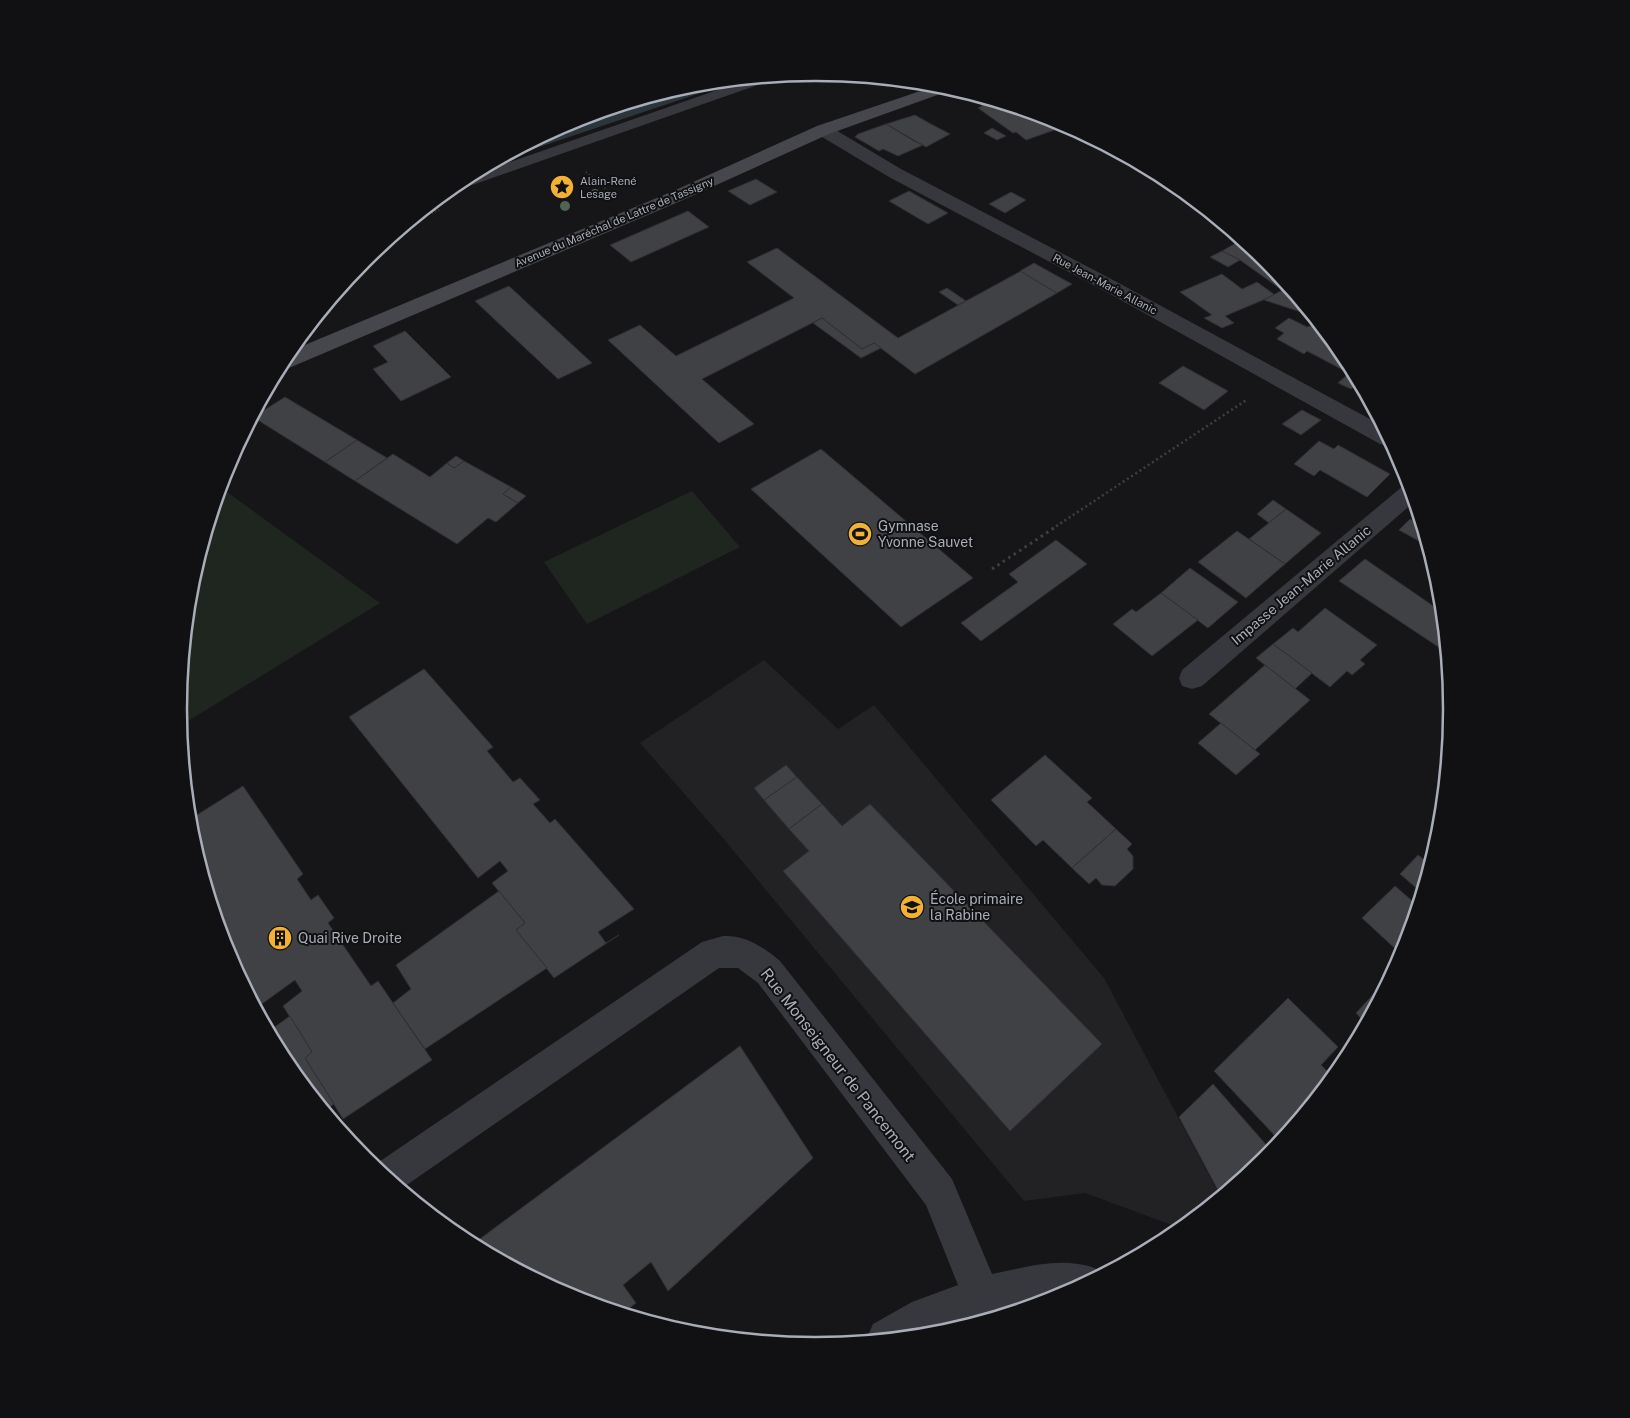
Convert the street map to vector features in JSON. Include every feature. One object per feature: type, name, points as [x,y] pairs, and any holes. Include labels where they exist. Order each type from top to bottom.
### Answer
[{"type":"main road","name":"Avenue du Maréchal de Lattre de Tassigny","points":[[295,358],[677,196],[823,130],[932,92]]},
{"type":"street","name":"Rue Jean-Marie Allanic","points":[[823,130],[895,174],[1108,285],[1379,433]]},
{"type":"street","name":"Impasse Jean-Marie Allanic","points":[[1192,678],[1405,497]]},
{"type":"street","name":"Rue Monseigneur de Pancemont","points":[[393,1173],[713,953],[731,950],[750,956],[769,972],[938,1192],[962,1244],[981,1295]]},
{"type":"street","points":[[900,1331],[926,1316],[981,1295],[1058,1281],[1071,1282]]},
{"type":"lane","points":[[482,177],[739,86]]},
{"type":"path","points":[[584,171],[610,193]]},
{"type":"path","points":[[992,570],[1250,398]]},
{"type":"shaded area","points":[[706,91],[527,151],[575,129],[613,115],[653,103]]},
{"type":"shaded area","points":[[692,491],[740,547],[587,624],[544,562]]},
{"type":"shaded area","points":[[227,492],[380,603],[188,721],[189,668],[199,587],[209,547]]},
{"type":"shaded area","name":"École primaire la Rabine","points":[[764,660],[838,729],[874,705],[1104,978],[1217,1191],[1172,1225],[1085,1193],[1024,1201],[722,837],[640,743]]},
{"type":"building","points":[[981,104],[1056,129],[1026,140],[978,108],[982,106]]},
{"type":"building","points":[[915,115],[950,134],[926,147],[886,124]]},
{"type":"building","points":[[886,124],[923,145],[898,156],[883,149],[879,151],[855,137],[858,134]]},
{"type":"building","points":[[992,128],[1006,136],[997,140],[984,133]]},
{"type":"building","points":[[756,179],[777,192],[750,205],[728,191]]},
{"type":"building","points":[[909,191],[948,213],[928,224],[889,201]]},
{"type":"building","points":[[1011,192],[1026,200],[1005,213],[989,204]]},
{"type":"building","points":[[688,211],[709,227],[631,262],[610,245]]},
{"type":"building","points":[[1236,243],[1282,290],[1240,260],[1222,251]]},
{"type":"building","points":[[777,248],[898,338],[1021,271],[1057,293],[915,374],[874,343],[862,349],[822,318],[702,379],[754,424],[719,443],[608,340],[640,325],[676,356],[794,298],[747,262]]},
{"type":"building","points":[[1222,251],[1240,260],[1228,267],[1210,257]]},
{"type":"building","points":[[1034,263],[1072,284],[1057,293],[1020,271]]},
{"type":"building","points":[[1222,274],[1242,289],[1257,282],[1275,295],[1225,316],[1234,323],[1222,328],[1204,318],[1212,315],[1180,292]]},
{"type":"building","points":[[509,286],[592,363],[558,379],[475,301]]},
{"type":"building","points":[[947,288],[966,301],[958,305],[939,292]]},
{"type":"building","points":[[1282,290],[1301,312],[1264,300]]},
{"type":"building","points":[[822,318],[862,349],[874,343],[881,348],[861,358],[813,323]]},
{"type":"building","points":[[1289,318],[1307,327],[1313,327],[1343,370],[1307,351],[1304,354],[1277,339],[1284,333],[1275,328]]},
{"type":"building","points":[[405,331],[451,377],[401,401],[373,369],[388,362],[373,346]]},
{"type":"building","points":[[1183,366],[1228,391],[1204,410],[1159,383]]},
{"type":"building","points":[[1347,375],[1354,387],[1351,389],[1338,383]]},
{"type":"building","points":[[285,397],[357,440],[325,462],[258,420],[263,411]]},
{"type":"building","points":[[1302,410],[1321,420],[1301,435],[1282,424]]},
{"type":"building","points":[[357,440],[387,458],[355,481],[325,462]]},
{"type":"building","points":[[1319,441],[1334,449],[1338,445],[1390,474],[1367,497],[1320,470],[1314,476],[1294,464]]},
{"type":"building","name":"Gymnase Yvonne Sauvet","points":[[821,449],[973,578],[901,627],[751,489]]},
{"type":"building","points":[[393,454],[430,477],[447,463],[454,468],[464,461],[511,487],[503,494],[518,503],[496,522],[488,518],[457,544],[355,481]]},
{"type":"building","points":[[456,456],[464,461],[454,468],[447,463]]},
{"type":"building","points":[[511,487],[526,496],[518,503],[503,494]]},
{"type":"building","points":[[1273,500],[1286,509],[1269,523],[1257,514]]},
{"type":"building","points":[[1286,509],[1321,533],[1285,564],[1249,539]]},
{"type":"building","points":[[1410,519],[1413,521],[1419,541],[1399,530]]},
{"type":"building","points":[[1237,531],[1285,564],[1246,598],[1198,562]]},
{"type":"building","points":[[1056,540],[1087,564],[981,641],[961,623],[1018,582],[1009,574]]},
{"type":"building","points":[[1365,559],[1434,606],[1439,647],[1339,581]]},
{"type":"building","points":[[1190,568],[1238,602],[1208,628],[1161,593]]},
{"type":"building","points":[[1161,593],[1198,620],[1152,656],[1113,624],[1132,609],[1136,612]]},
{"type":"building","points":[[1325,608],[1377,645],[1360,660],[1365,664],[1352,675],[1347,671],[1330,687],[1273,644],[1293,628],[1298,632]]},
{"type":"building","points":[[1273,644],[1312,673],[1295,689],[1256,658]]},
{"type":"building","points":[[1265,665],[1310,700],[1255,750],[1209,714]]},
{"type":"building","points":[[424,669],[493,747],[487,751],[513,782],[520,778],[540,800],[533,804],[550,823],[555,819],[634,909],[598,932],[606,943],[619,935],[554,978],[516,930],[525,923],[492,883],[508,871],[500,861],[478,878],[349,717]]},
{"type":"building","points":[[1221,723],[1260,754],[1236,775],[1198,743]]},
{"type":"building","points":[[1045,755],[1092,798],[1087,802],[1116,829],[1072,868],[1043,840],[1036,846],[991,800]]},
{"type":"building","points":[[786,765],[797,777],[764,800],[754,788]]},
{"type":"building","points":[[797,777],[822,804],[789,829],[764,800]]},
{"type":"building","name":"Quai Rive Droite","points":[[243,786],[303,874],[297,879],[311,900],[318,895],[334,918],[328,923],[371,986],[378,981],[432,1060],[343,1119],[305,1058],[312,1052],[283,1006],[302,991],[295,980],[261,1004],[252,987],[221,911],[209,871],[197,815]]},
{"type":"building","points":[[822,804],[842,826],[870,804],[1102,1044],[1010,1131],[783,871],[809,851],[789,829]]},
{"type":"building","points":[[1116,829],[1132,844],[1127,849],[1133,856],[1133,869],[1115,886],[1102,885],[1096,878],[1089,884],[1072,868]]},
{"type":"building","points":[[1418,855],[1424,859],[1416,888],[1400,874]]},
{"type":"building","points":[[1395,886],[1412,901],[1395,949],[1362,918]]},
{"type":"building","points":[[499,891],[525,923],[516,930],[547,968],[425,1049],[393,1003],[411,989],[396,965]]},
{"type":"building","points":[[1375,992],[1361,1019],[1356,1013]]},
{"type":"building","points":[[1288,998],[1338,1047],[1321,1065],[1327,1071],[1275,1136],[1214,1071]]},
{"type":"building","points":[[290,1016],[312,1052],[305,1058],[334,1104],[330,1107],[317,1091],[274,1028]]},
{"type":"building","points":[[740,1046],[813,1158],[668,1291],[651,1262],[623,1285],[636,1303],[630,1308],[575,1289],[537,1272],[479,1239]]},
{"type":"building","points":[[1213,1084],[1266,1145],[1218,1190],[1179,1117]]},
{"type":"place","name":"Alain-René Lesage","points":[[562,187]]},
{"type":"place","name":"Gymnase Yvonne Sauvet","points":[[860,534]]},
{"type":"place","name":"École primaire la Rabine","points":[[912,907]]},
{"type":"place","name":"Quai Rive Droite","points":[[280,938]]}]
